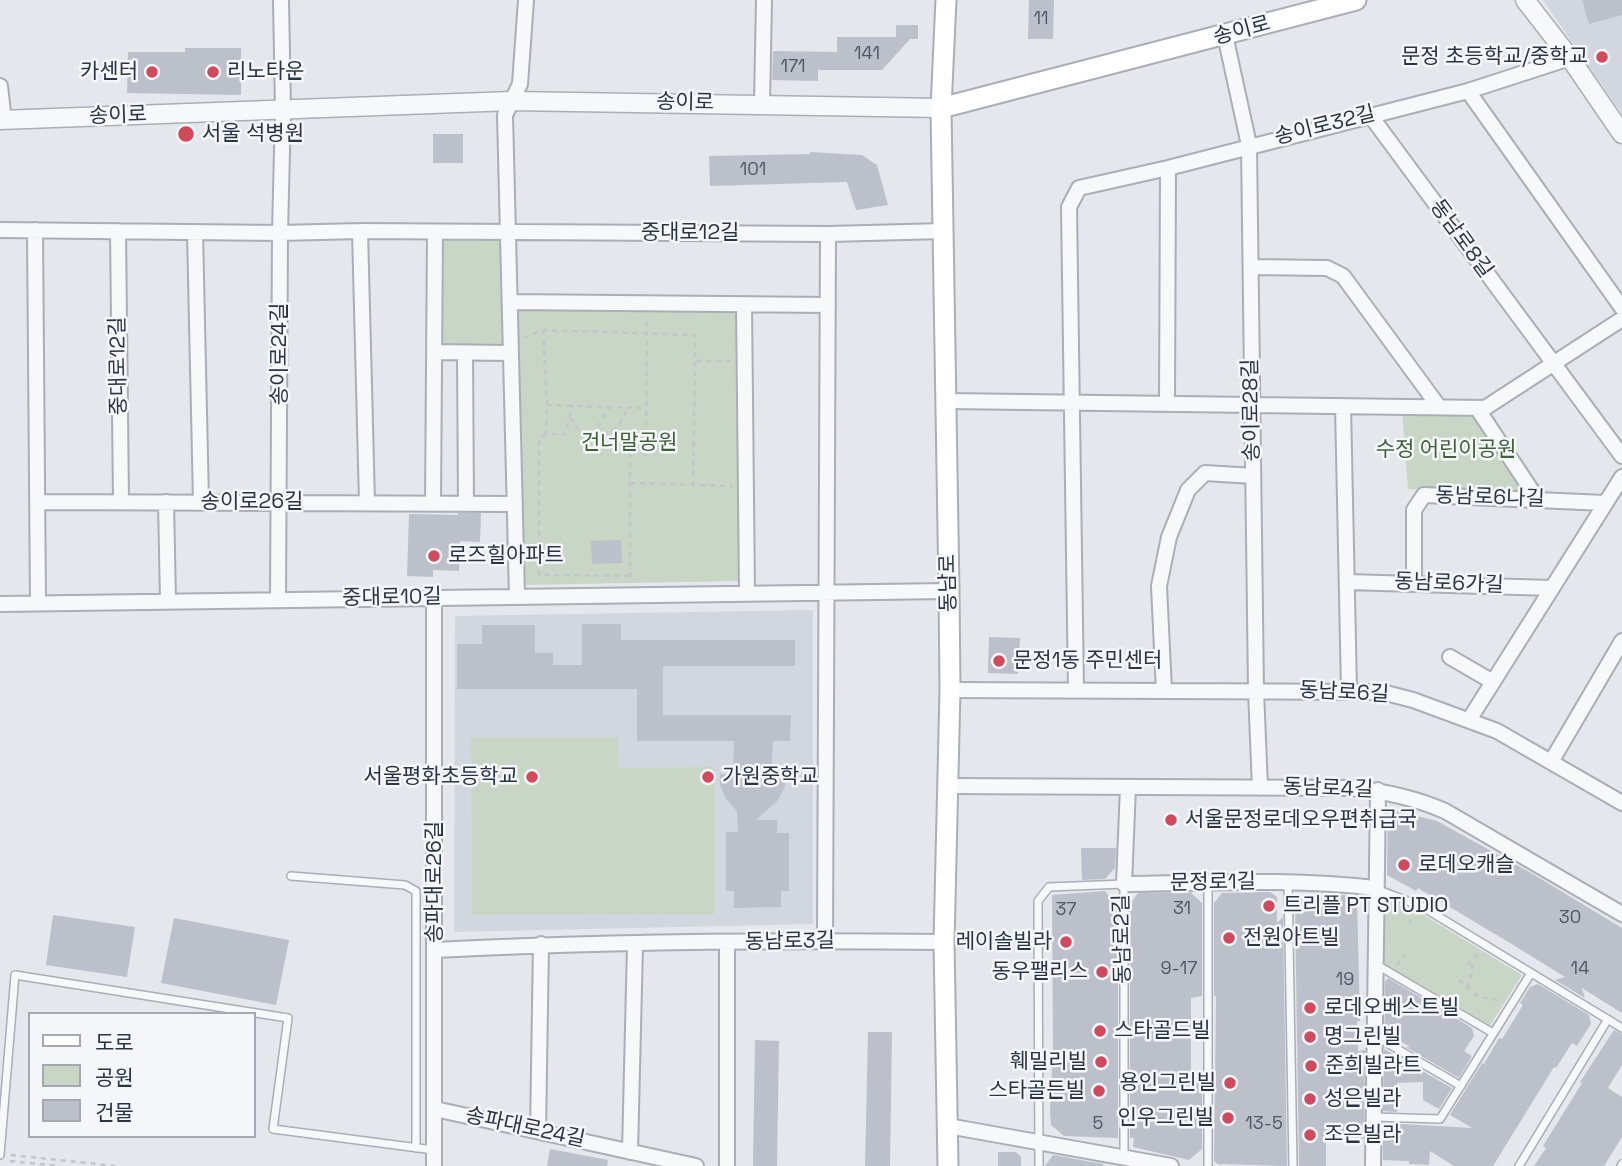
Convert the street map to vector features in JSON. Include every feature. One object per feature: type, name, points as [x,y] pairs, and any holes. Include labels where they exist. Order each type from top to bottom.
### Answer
[{"type":"main road","name":"동남로","points":[[946,0],[940,108],[950,690],[944,942],[948,1166]]},
{"type":"main road","name":"송이로","points":[[940,108],[1356,0]]},
{"type":"street","name":"송이로24길","points":[[278,599],[283,109],[281,0]]},
{"type":"street","points":[[517,596],[505,115],[520,84],[526,0]]},
{"type":"street","points":[[762,103],[764,0]]},
{"type":"street","points":[[1525,0],[1570,58],[1622,134]]},
{"type":"street","name":"송이로28길","points":[[1225,35],[1250,145],[1256,691],[1260,788]]},
{"type":"street","name":"송이로32길","points":[[1072,402],[1069,207],[1079,188],[1168,168],[1468,90],[1570,58]]},
{"type":"street","points":[[0,86],[2,120]]},
{"type":"street","points":[[1468,90],[1622,308]]},
{"type":"street","name":"송이로","points":[[2,120],[512,101],[940,108]]},
{"type":"street","name":"동남로8길","points":[[1370,115],[1622,456]]},
{"type":"street","points":[[1167,404],[1168,168]]},
{"type":"street","name":"중대로12길","points":[[0,230],[828,234],[944,231]]},
{"type":"street","points":[[35,230],[38,603]]},
{"type":"street","name":"중대로12길","points":[[118,231],[121,501]]},
{"type":"street","points":[[360,231],[367,503]]},
{"type":"street","points":[[195,232],[201,502]]},
{"type":"street","points":[[433,504],[435,232]]},
{"type":"street","points":[[825,941],[828,234]]},
{"type":"street","points":[[1251,267],[1327,268],[1343,276],[1438,407]]},
{"type":"street","points":[[510,302],[828,305]]},
{"type":"street","points":[[744,304],[747,593]]},
{"type":"street","points":[[947,401],[1485,408],[1622,319]]},
{"type":"street","points":[[434,352],[465,353],[511,347]]},
{"type":"street","points":[[465,353],[466,504]]},
{"type":"street","points":[[1072,402],[1076,691]]},
{"type":"street","points":[[1343,406],[1349,690]]},
{"type":"street","points":[[1477,408],[1538,500]]},
{"type":"street","points":[[1164,691],[1159,586],[1169,537],[1188,490],[1205,473],[1253,476]]},
{"type":"street","points":[[1469,720],[1622,477]]},
{"type":"street","name":"동남로6나길","points":[[1414,583],[1414,510],[1424,495],[1605,503]]},
{"type":"street","name":"송이로26길","points":[[37,502],[515,504]]},
{"type":"street","points":[[166,502],[168,601]]},
{"type":"street","name":"동남로6가길","points":[[1347,582],[1552,588]]},
{"type":"street","name":"중대로10길","points":[[0,604],[949,591]]},
{"type":"street","name":"송파대로26길","points":[[433,1166],[434,597]]},
{"type":"street","points":[[1551,762],[1622,641]]},
{"type":"street","points":[[1450,657],[1493,682]]},
{"type":"street","name":"동남로6길","points":[[950,690],[1382,692],[1497,731],[1622,803]]},
{"type":"street","name":"동남로4길","points":[[947,786],[1377,790],[1416,798],[1445,811],[1622,914]]},
{"type":"street","points":[[1124,884],[1128,787]]},
{"type":"street","points":[[1374,1166],[1377,790]]},
{"type":"street","name":"문정로1길","points":[[1124,884],[1288,882],[1375,888]]},
{"type":"street","name":"동남로3길","points":[[435,950],[541,944],[944,942]]},
{"type":"street","points":[[727,943],[727,1166]]},
{"type":"street","points":[[538,1131],[541,944]]},
{"type":"street","points":[[630,1152],[635,944]]},
{"type":"street","name":"송파대로24길","points":[[435,1109],[696,1166]]},
{"type":"street","points":[[948,1126],[1171,1166]]},
{"type":"lane","points":[[291,876],[405,885],[416,891],[416,1148]]},
{"type":"lane","points":[[1288,882],[1293,1166]]},
{"type":"lane","points":[[1208,883],[1208,1166]]},
{"type":"lane","name":"동남로2길","points":[[1039,1166],[1038,901],[1049,887],[1124,884],[1124,1156]]},
{"type":"lane","name":"문정로1길","points":[[1375,888],[1421,906],[1622,1028]]},
{"type":"lane","points":[[1377,965],[1493,1033]]},
{"type":"lane","points":[[1374,1117],[1440,1119],[1531,973]]},
{"type":"lane","points":[[0,1156],[15,975],[250,1012]]},
{"type":"lane","points":[[256,1013],[288,1018],[273,1129],[434,1150]]},
{"type":"lane","points":[[1518,1166],[1608,1019]]},
{"type":"lane","points":[[1374,1035],[1461,1086]]},
{"type":"path","points":[[646,456],[647,303]]},
{"type":"path","points":[[511,347],[543,330],[695,335],[693,486]]},
{"type":"path","points":[[543,330],[546,434]]},
{"type":"path","points":[[695,361],[744,362]]},
{"type":"path","points":[[547,405],[646,408]]},
{"type":"path","points":[[573,405],[565,434],[546,434],[539,439],[539,575],[630,576]]},
{"type":"path","points":[[593,435],[611,407]]},
{"type":"path","points":[[570,418],[582,433],[606,435],[615,430],[628,407]]},
{"type":"path","points":[[630,595],[630,439],[646,439]]},
{"type":"path","points":[[630,483],[746,486]]},
{"type":"path","points":[[1409,925],[1410,918]]},
{"type":"path","points":[[1467,990],[1473,969],[1468,963],[1485,945]]},
{"type":"path","points":[[1399,961],[1405,954]]},
{"type":"path","points":[[1459,980],[1467,990],[1477,996],[1512,1003]]},
{"type":"path","points":[[0,1156],[59,1166]]},
{"type":"path","points":[[0,1156],[116,1166]]},
{"type":"shaded area","name":"문정 초등학교/중학교","points":[[1543,0],[1622,0],[1622,114]]},
{"type":"shaded area","points":[[813,610],[813,924],[454,932],[455,616]]},
{"type":"green space","points":[[439,235],[503,236],[503,347],[439,347]]},
{"type":"green space","name":"건너말공원","points":[[514,306],[738,311],[738,581],[523,585]]},
{"type":"green space","name":"수정 어린이공원","points":[[1402,410],[1469,410],[1525,494],[1408,489]]},
{"type":"green space","points":[[471,738],[619,738],[617,768],[714,767],[715,914],[472,915]]},
{"type":"green space","points":[[1384,898],[1417,911],[1522,975],[1489,1027],[1380,962]]},
{"type":"building","points":[[1029,0],[1054,0],[1053,39],[1028,39]]},
{"type":"building","points":[[1582,0],[1622,0],[1622,15],[1589,24]]},
{"type":"building","points":[[896,25],[918,25],[918,39],[910,39],[882,70],[818,70],[818,81],[772,80],[773,51],[837,52],[837,37],[896,37]]},
{"type":"building","points":[[185,48],[241,48],[241,95],[127,93],[128,52],[185,52]]},
{"type":"building","points":[[433,134],[463,134],[463,163],[433,163]]},
{"type":"building","points":[[810,152],[862,155],[877,165],[888,205],[856,210],[847,182],[710,186],[709,156]]},
{"type":"building","name":"로즈힐아파트","points":[[481,513],[480,542],[460,541],[459,571],[433,570],[433,577],[407,576],[409,514]]},
{"type":"building","points":[[621,540],[622,563],[592,564],[591,541]]},
{"type":"building","points":[[582,624],[621,624],[621,640],[795,640],[795,666],[663,666],[663,715],[791,715],[790,741],[773,741],[771,775],[785,775],[785,786],[778,800],[756,820],[777,820],[777,833],[789,833],[789,891],[781,891],[781,907],[734,908],[734,891],[726,891],[726,832],[738,832],[737,811],[726,799],[720,785],[720,774],[733,774],[734,741],[637,741],[637,689],[457,689],[457,644],[482,644],[482,625],[535,625],[535,653],[553,653],[553,665],[582,665]]},
{"type":"building","points":[[989,637],[1020,638],[1018,674],[988,673]]},
{"type":"building","points":[[1388,809],[1437,821],[1622,928],[1622,1013],[1582,988],[1585,998],[1555,980],[1565,977],[1418,888],[1416,891],[1387,875]]},
{"type":"building","points":[[1081,848],[1116,848],[1115,868],[1105,879],[1082,880]]},
{"type":"building","points":[[1105,891],[1118,906],[1118,1138],[1064,1136],[1051,1125],[1050,1113],[1053,1046],[1052,895]]},
{"type":"building","points":[[1190,892],[1202,903],[1202,996],[1191,998],[1191,1070],[1202,1071],[1202,1149],[1189,1160],[1133,1147],[1134,1138],[1130,1138],[1130,904],[1138,893]]},
{"type":"building","points":[[1270,892],[1277,897],[1277,923],[1283,917],[1287,1166],[1218,1164],[1214,1161],[1214,903],[1222,893]]},
{"type":"building","points":[[1305,894],[1343,895],[1357,899],[1360,1021],[1357,1021],[1358,1051],[1365,1050],[1364,1139],[1326,1139],[1326,1166],[1299,1166],[1295,905]]},
{"type":"building","points":[[53,915],[135,927],[127,977],[46,965]]},
{"type":"building","points":[[174,918],[289,940],[276,1005],[161,983]]},
{"type":"building","points":[[1388,978],[1472,1028],[1474,1036],[1464,1051],[1472,1056],[1459,1078],[1384,1031],[1385,1012],[1390,1004],[1385,1001],[1385,982]]},
{"type":"building","points":[[1538,984],[1589,1015],[1591,1024],[1577,1046],[1572,1043],[1556,1068],[1554,1067],[1493,1166],[1454,1166],[1430,1151],[1429,1165],[1383,1160],[1383,1123],[1472,1128],[1450,1115],[1499,1038],[1502,1039],[1523,1005],[1520,1003],[1530,987]]},
{"type":"building","points":[[1614,1030],[1622,1034],[1622,1065],[1608,1088],[1622,1097],[1622,1137],[1604,1166],[1534,1166],[1546,1148],[1543,1146],[1582,1083],[1580,1082]]},
{"type":"building","points":[[868,1032],[892,1032],[890,1166],[865,1166]]},
{"type":"building","points":[[755,1040],[779,1041],[777,1166],[753,1166]]},
{"type":"building","points":[[1384,1049],[1452,1088],[1439,1109],[1423,1100],[1423,1082],[1397,1083],[1397,1112],[1383,1111]]},
{"type":"building","points":[[550,1149],[608,1160],[607,1166],[547,1166]]},
{"type":"building","points":[[998,1152],[1016,1152],[1021,1157],[1021,1166],[998,1166]]},
{"type":"building","points":[[1053,1155],[1103,1164],[1103,1166],[1045,1166]]},
{"type":"place","name":"문정 초등학교/중학교","points":[[1602,57]]},
{"type":"place","name":"카센터","points":[[152,72]]},
{"type":"place","name":"리노타운","points":[[213,72]]},
{"type":"place","name":"서울 석병원","points":[[186,134]]},
{"type":"place","name":"로즈힐아파트","points":[[434,556]]},
{"type":"place","name":"문정1동 주민센터","points":[[999,661]]},
{"type":"place","name":"서울평화초등학교","points":[[532,777]]},
{"type":"place","name":"가원중학교","points":[[708,777]]},
{"type":"place","name":"서울문정로데오우편취급국","points":[[1171,820]]},
{"type":"place","name":"로데오캐슬","points":[[1404,865]]},
{"type":"place","name":"트리플 PT STUDIO","points":[[1269,906]]},
{"type":"place","name":"전원아트빌","points":[[1229,938]]},
{"type":"place","name":"레이솔빌라","points":[[1066,942]]},
{"type":"place","name":"동우팰리스","points":[[1102,972]]},
{"type":"place","name":"로데오베스트빌","points":[[1310,1008]]},
{"type":"place","name":"스타골드빌","points":[[1100,1031]]},
{"type":"place","name":"명그린빌","points":[[1310,1037]]},
{"type":"place","name":"훼밀리빌","points":[[1101,1062]]},
{"type":"place","name":"준희빌라트","points":[[1311,1066]]},
{"type":"place","name":"용인그린빌","points":[[1230,1083]]},
{"type":"place","name":"스타골든빌","points":[[1099,1091]]},
{"type":"place","name":"성은빌라","points":[[1310,1099]]},
{"type":"place","name":"인우그린빌","points":[[1228,1118]]},
{"type":"place","name":"조은빌라","points":[[1310,1135]]}]
